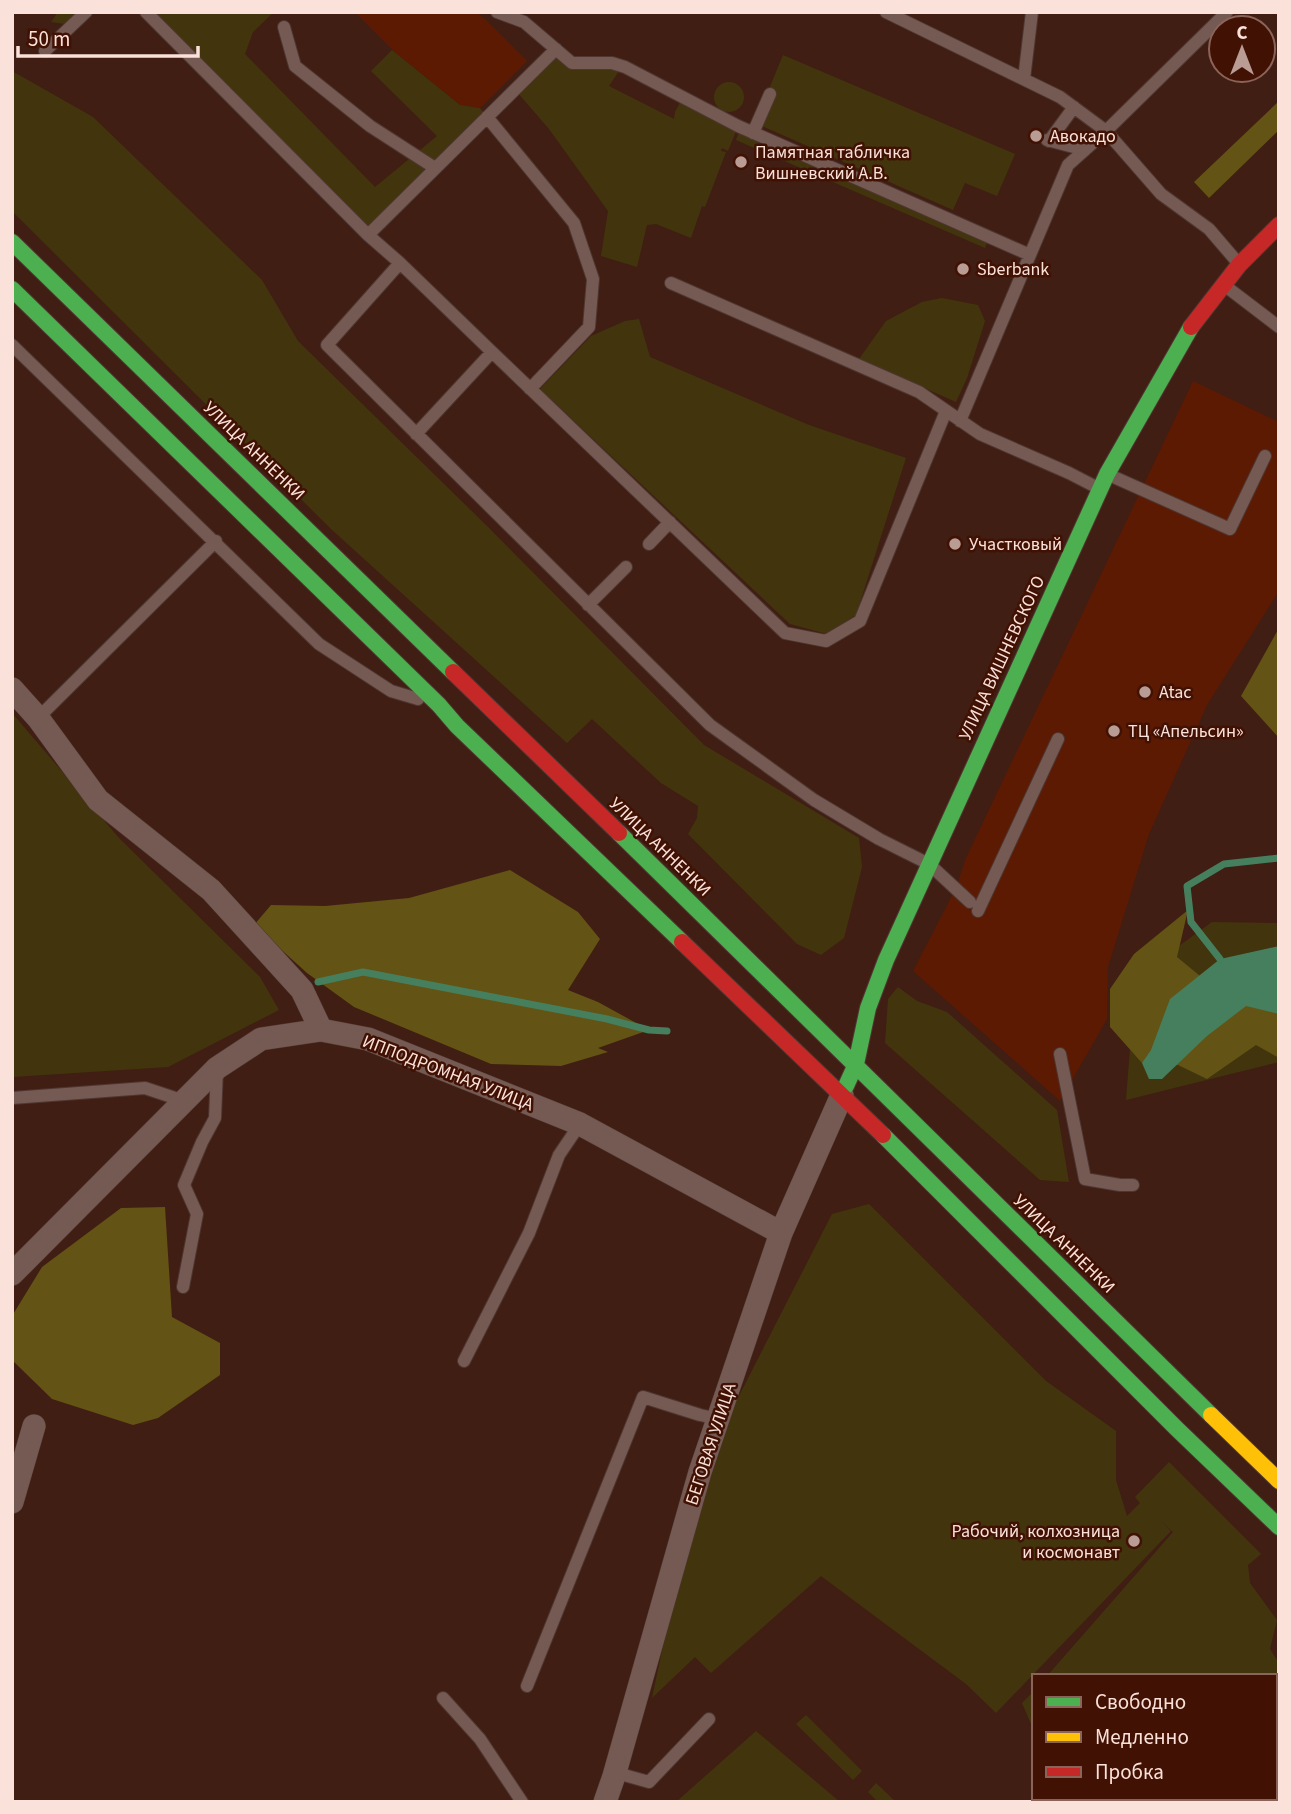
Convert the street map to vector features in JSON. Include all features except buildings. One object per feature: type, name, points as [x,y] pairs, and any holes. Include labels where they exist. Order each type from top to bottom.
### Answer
[{"type":"main road","name":"УЛИЦА ВИШНЕВСКОГО","points":[[842,1095],[856,1064],[868,1008],[929,864],[1107,474],[1195,321],[1239,265],[1279,225]]},
{"type":"main road","name":"УЛИЦА АННЕНКИ","points":[[12,242],[856,1064],[909,1120],[1279,1481]]},
{"type":"main road","points":[[12,289],[439,705],[457,726],[842,1095],[1279,1527]]},
{"type":"street","points":[[16,698],[38,718],[98,800],[211,890],[302,990],[321,1030]]},
{"type":"street","name":"ИППОДРОМНАЯ УЛИЦА","points":[[12,1274],[217,1068],[261,1039],[321,1030],[368,1039],[580,1125],[781,1233]]},
{"type":"street","name":"БЕГОВАЯ УЛИЦА","points":[[598,1801],[614,1776],[700,1472],[781,1233],[842,1095]]},
{"type":"street","points":[[12,1502],[34,1426]]},
{"type":"lane","points":[[45,51],[86,12]]},
{"type":"lane","points":[[146,12],[368,235],[785,633],[826,641],[860,621],[946,411]]},
{"type":"lane","points":[[498,12],[526,17],[572,63],[612,63],[625,67],[753,133],[1030,255]]},
{"type":"lane","points":[[886,12],[1060,97],[1074,107],[1106,131],[1161,194],[1209,229],[1239,265]]},
{"type":"lane","points":[[1024,79],[1032,12]]},
{"type":"lane","points":[[960,421],[1068,165],[1227,12]]},
{"type":"lane","points":[[284,27],[295,66],[370,126],[435,169]]},
{"type":"lane","points":[[368,235],[556,49]]},
{"type":"lane","points":[[753,133],[770,94]]},
{"type":"lane","points":[[1074,107],[1048,141],[1085,150]]},
{"type":"lane","points":[[487,117],[574,223],[593,279],[589,327],[530,389]]},
{"type":"lane","points":[[400,263],[327,345],[710,725],[741,750],[814,800],[879,839],[929,864],[974,907],[1058,739]]},
{"type":"lane","points":[[671,283],[919,392],[980,434],[1069,473],[1100,490]]},
{"type":"lane","points":[[1224,285],[1279,327]]},
{"type":"lane","points":[[12,345],[319,644],[391,691],[439,705]]},
{"type":"lane","points":[[416,434],[492,352]]},
{"type":"lane","points":[[1107,474],[1230,529],[1265,456]]},
{"type":"lane","points":[[649,544],[670,522]]},
{"type":"lane","points":[[38,718],[216,541]]},
{"type":"lane","points":[[588,605],[626,567]]},
{"type":"lane","points":[[1060,1054],[1085,1179],[1133,1185]]},
{"type":"lane","points":[[183,1287],[197,1214],[184,1185],[215,1118],[217,1068]]},
{"type":"lane","points":[[12,1098],[145,1088],[184,1101]]},
{"type":"lane","points":[[464,1361],[529,1233],[559,1155],[580,1125]]},
{"type":"lane","points":[[527,1686],[643,1396],[719,1419]]},
{"type":"lane","points":[[443,1698],[480,1739],[522,1802]]},
{"type":"lane","points":[[614,1776],[624,1775],[649,1782],[709,1719]]},
{"type":"shaded area","points":[[58,12],[86,12],[72,25],[51,22]]},
{"type":"shaded area","points":[[146,12],[274,12],[253,32],[245,54],[375,187],[437,136],[371,71],[392,50],[460,105],[480,108],[487,117],[368,235]]},
{"type":"shaded area","points":[[355,12],[476,12],[527,61],[480,108],[460,105],[398,55]]},
{"type":"shaded area","points":[[556,53],[619,71],[609,86],[674,119],[683,97],[738,126],[728,151],[722,148],[721,151],[726,152],[691,238],[656,224],[647,225],[637,267],[601,256],[608,211],[549,129],[517,92]]},
{"type":"shaded area","points":[[783,55],[1015,154],[997,196],[965,183],[953,210],[755,123]]},
{"type":"shaded area","points":[[12,71],[93,117],[262,280],[298,341],[489,528],[704,745],[859,838],[862,867],[844,938],[821,955],[797,944],[688,834],[697,818],[698,806],[661,783],[592,719],[567,743],[331,529],[12,211]]},
{"type":"shaded area","points":[[729,82],[739,87],[744,97],[739,107],[729,112],[719,107],[714,97],[719,87]]},
{"type":"shaded area","points":[[1279,101],[1279,130],[1209,198],[1194,182]]},
{"type":"shaded area","points":[[739,132],[988,240],[985,248],[736,140]]},
{"type":"shaded area","points":[[942,298],[978,305],[985,321],[967,378],[956,402],[859,359],[886,321],[922,302]]},
{"type":"shaded area","points":[[639,319],[650,357],[809,425],[906,458],[856,615],[827,634],[790,624],[540,389],[591,336],[625,321]]},
{"type":"shaded area","points":[[1193,381],[1279,422],[1279,591],[1207,705],[1149,834],[1108,967],[1107,1019],[1060,1101],[913,971],[956,888],[966,858]]},
{"type":"shaded area","points":[[1279,628],[1279,738],[1241,696]]},
{"type":"shaded area","points":[[12,713],[119,838],[260,977],[279,1010],[168,1067],[12,1077]]},
{"type":"shaded area","points":[[510,870],[578,912],[600,939],[568,990],[598,1002],[649,1030],[598,1048],[608,1052],[561,1066],[491,1064],[354,1007],[307,973],[254,925],[271,905],[325,906],[409,898]]},
{"type":"shaded area","points":[[1188,910],[1177,957],[1211,985],[1279,960],[1279,1058],[1256,1045],[1207,1079],[1178,1065],[1142,1063],[1110,1027],[1110,989],[1134,954]]},
{"type":"shaded area","points":[[1212,922],[1279,923],[1279,946],[1220,959],[1179,1065],[1279,1014],[1279,1062],[1126,1100],[1130,1049],[1121,988]]},
{"type":"shaded area","points":[[1279,946],[1279,1014],[1246,1006],[1207,1036],[1162,1079],[1149,1079],[1142,1063],[1151,1050],[1170,999],[1220,959]]},
{"type":"shaded area","points":[[898,987],[917,1001],[947,1012],[1057,1110],[1069,1182],[1040,1180],[885,1043],[888,999]]},
{"type":"shaded area","points":[[869,1204],[1046,1381],[1116,1431],[1116,1480],[1127,1516],[1140,1503],[1135,1497],[1169,1462],[1261,1554],[1248,1565],[1250,1583],[1277,1620],[1270,1649],[1279,1663],[1279,1802],[1090,1800],[1277,1800],[1277,1674],[1049,1674],[1173,1532],[1160,1520],[1171,1531],[996,1713],[966,1684],[821,1576],[711,1673],[695,1657],[652,1698],[700,1472],[832,1214]]},
{"type":"shaded area","points":[[165,1207],[172,1317],[220,1343],[220,1375],[158,1418],[133,1425],[52,1399],[12,1360],[12,1316],[42,1267],[121,1208]]},
{"type":"shaded area","points":[[1032,1693],[1032,1726],[1022,1703]]},
{"type":"shaded area","points":[[806,1715],[862,1771],[853,1780],[796,1724]]},
{"type":"shaded area","points":[[756,1731],[840,1802],[676,1802]]},
{"type":"shaded area","points":[[876,1783],[896,1802],[878,1802],[868,1792]]},
{"type":"waterway","points":[[1220,959],[1191,922],[1187,886],[1224,864],[1279,858]]},
{"type":"waterway","points":[[318,982],[363,972],[607,1019],[649,1030],[667,1031]]},
{"type":"traffic: fast","points":[[12,242],[453,672]]},
{"type":"traffic: fast","points":[[12,289],[439,705],[457,726],[682,942]]},
{"type":"traffic: fast","points":[[846,1086],[856,1064],[868,1008],[886,960],[1107,474],[1191,327]]},
{"type":"traffic: fast","points":[[619,833],[1211,1415]]},
{"type":"traffic: fast","points":[[883,1135],[1177,1429],[1279,1527]]},
{"type":"traffic: slow","points":[[1211,1415],[1279,1481]]},
{"type":"traffic: jam","points":[[1191,327],[1239,265],[1279,225]]},
{"type":"traffic: jam","points":[[453,672],[619,833]]},
{"type":"traffic: jam","points":[[682,942],[883,1135]]},
{"type":"place","name":"Авокадо","points":[[1036,136]]},
{"type":"place","name":"Памятная табличка Вишневский А.В.","points":[[741,162]]},
{"type":"place","name":"Sberbank","points":[[963,269]]},
{"type":"place","name":"Участковый","points":[[955,544]]},
{"type":"place","name":"Atac","points":[[1145,692]]},
{"type":"place","name":"ТЦ «Апельсин»","points":[[1114,731]]},
{"type":"place","name":"Рабочий, колхозница и космонавт","points":[[1134,1541]]}]
